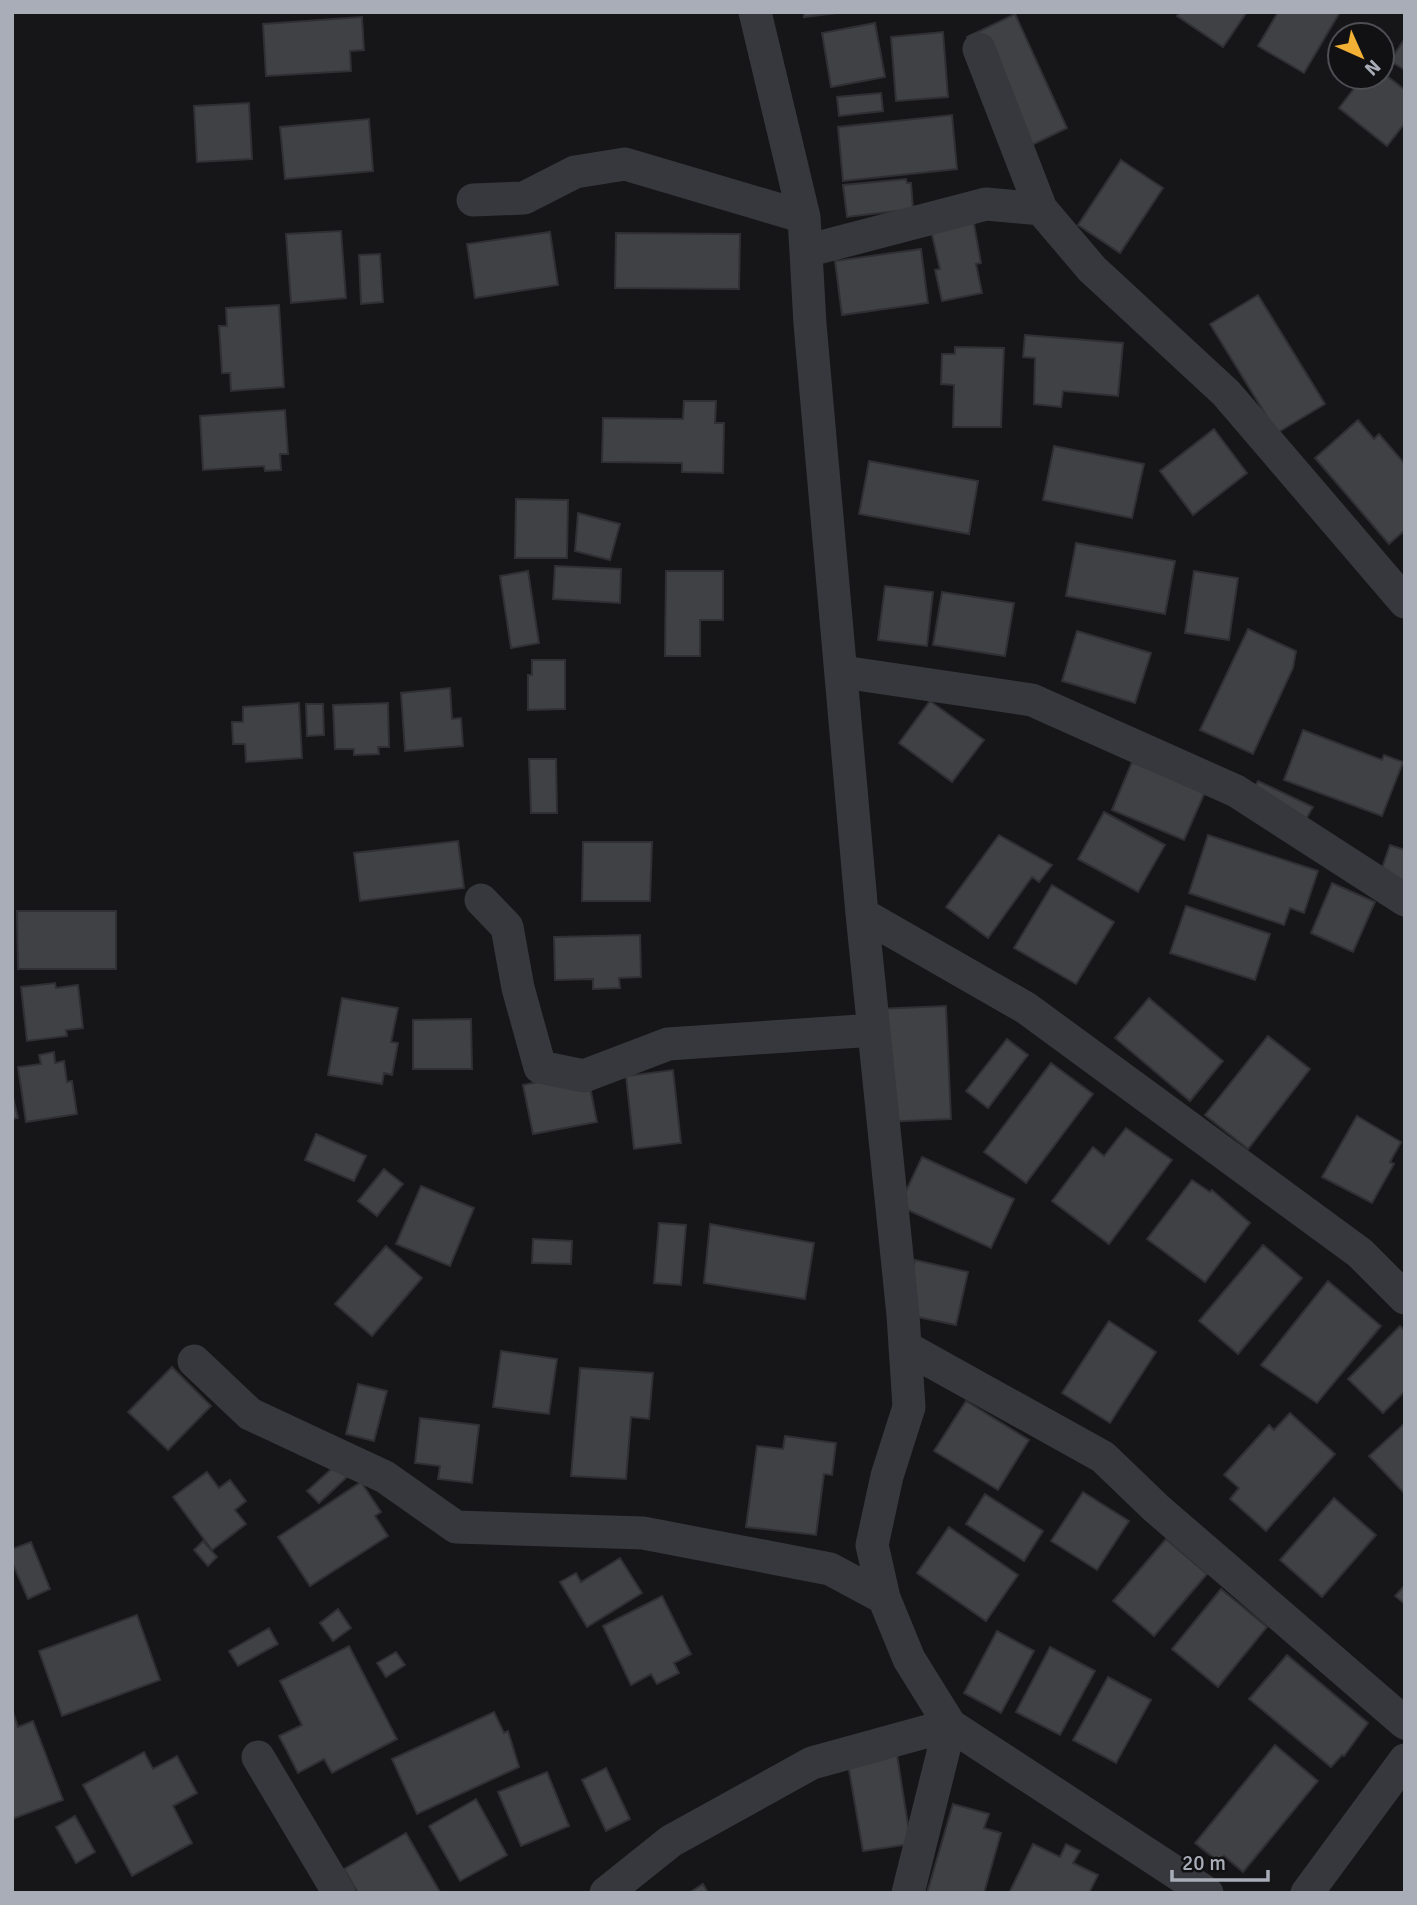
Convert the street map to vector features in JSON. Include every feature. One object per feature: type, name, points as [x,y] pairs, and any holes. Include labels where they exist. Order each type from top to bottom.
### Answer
[{"type":"street","points":[[755,12],[804,217],[862,914],[905,1347],[909,1407],[887,1476],[873,1545],[884,1598],[909,1659],[950,1725],[1207,1893]]},
{"type":"street","points":[[979,50],[1041,209],[1093,269],[1226,393],[1405,601]]},
{"type":"street","points":[[473,201],[524,198],[575,172],[625,164],[804,217]]},
{"type":"street","points":[[806,251],[986,204],[1041,209]]},
{"type":"street","points":[[843,672],[1032,700],[1236,791],[1405,900]]},
{"type":"street","points":[[481,901],[507,927],[518,988],[540,1067],[584,1076],[668,1044],[874,1030]]},
{"type":"street","points":[[862,914],[1026,1008],[1360,1253],[1405,1298]]},
{"type":"street","points":[[905,1347],[1103,1457],[1156,1508],[1405,1723]]},
{"type":"street","points":[[194,1361],[250,1414],[385,1477],[456,1527],[643,1533],[830,1569],[884,1598]]},
{"type":"street","points":[[606,1893],[671,1841],[813,1763],[950,1725]]},
{"type":"street","points":[[908,1893],[950,1725]]},
{"type":"street","points":[[258,1757],[338,1893]]},
{"type":"street","points":[[1307,1893],[1405,1760]]},
{"type":"building","points":[[804,12],[845,12],[804,17]]},
{"type":"building","points":[[1180,12],[1247,12],[1223,47],[1177,16]]},
{"type":"building","points":[[1278,12],[1340,12],[1335,21],[1326,21],[1326,36],[1304,73],[1258,46]]},
{"type":"building","points":[[1015,14],[1067,128],[1011,155],[967,37]]},
{"type":"building","points":[[362,17],[364,50],[350,51],[351,71],[266,76],[263,24]]},
{"type":"building","points":[[875,23],[885,77],[831,87],[822,33]]},
{"type":"building","points":[[943,32],[948,97],[896,101],[891,37]]},
{"type":"building","points":[[1405,38],[1405,70],[1396,65],[1396,52]]},
{"type":"building","points":[[1396,83],[1405,90],[1405,123],[1387,146],[1339,108],[1352,91],[1396,91]]},
{"type":"building","points":[[881,93],[883,111],[839,116],[837,97]]},
{"type":"building","points":[[249,103],[252,159],[197,162],[194,106]]},
{"type":"building","points":[[952,115],[957,169],[843,181],[838,127]]},
{"type":"building","points":[[369,119],[373,171],[285,179],[280,127]]},
{"type":"building","points":[[1121,160],[1163,188],[1120,253],[1078,225]]},
{"type":"building","points":[[906,179],[907,183],[911,183],[913,209],[847,217],[843,185]]},
{"type":"building","points":[[972,213],[981,263],[976,264],[982,293],[942,301],[935,270],[940,269],[929,222]]},
{"type":"building","points":[[341,231],[346,298],[291,303],[286,234]]},
{"type":"building","points":[[550,232],[558,285],[475,298],[467,244]]},
{"type":"building","points":[[616,233],[740,234],[739,289],[615,288]]},
{"type":"building","points":[[921,249],[928,303],[842,315],[835,261]]},
{"type":"building","points":[[380,254],[383,302],[361,304],[359,255]]},
{"type":"building","points":[[1258,295],[1325,404],[1277,433],[1210,324]]},
{"type":"building","points":[[279,305],[284,387],[231,391],[230,373],[222,373],[219,326],[227,326],[226,308]]},
{"type":"building","points":[[1025,335],[1123,343],[1118,396],[1063,391],[1061,407],[1034,404],[1035,358],[1023,357]]},
{"type":"building","points":[[955,347],[1004,348],[1001,427],[953,427],[954,385],[941,384],[942,354],[955,354]]},
{"type":"building","points":[[684,401],[716,401],[715,423],[724,423],[723,473],[682,472],[682,463],[602,462],[603,418],[683,419]]},
{"type":"building","points":[[285,410],[288,454],[280,454],[281,470],[265,471],[264,466],[203,470],[200,416]]},
{"type":"building","points":[[1358,420],[1374,439],[1379,434],[1405,464],[1405,530],[1389,544],[1315,458]]},
{"type":"building","points":[[1214,429],[1247,473],[1193,515],[1160,471]]},
{"type":"building","points":[[1054,446],[1144,464],[1132,518],[1043,500]]},
{"type":"building","points":[[869,461],[978,481],[969,534],[859,514]]},
{"type":"building","points":[[516,499],[568,500],[567,558],[515,558]]},
{"type":"building","points":[[578,513],[620,524],[610,560],[575,551]]},
{"type":"building","points":[[1076,543],[1175,561],[1165,614],[1066,596]]},
{"type":"building","points":[[555,566],[621,569],[620,603],[553,599]]},
{"type":"building","points":[[528,571],[539,643],[511,648],[500,576]]},
{"type":"building","points":[[666,571],[723,571],[723,620],[700,620],[700,656],[665,656]]},
{"type":"building","points":[[1194,571],[1238,578],[1229,640],[1185,633]]},
{"type":"building","points":[[885,586],[933,592],[927,646],[878,640]]},
{"type":"building","points":[[942,592],[1014,603],[1005,656],[933,645]]},
{"type":"building","points":[[1248,629],[1296,651],[1293,668],[1253,754],[1200,730]]},
{"type":"building","points":[[1077,631],[1151,653],[1135,703],[1062,681]]},
{"type":"building","points":[[532,660],[565,660],[565,709],[528,710],[528,675],[532,675]]},
{"type":"building","points":[[450,688],[452,719],[461,718],[463,746],[405,751],[401,693]]},
{"type":"building","points":[[930,701],[984,740],[952,782],[899,743]]},
{"type":"building","points":[[299,703],[302,758],[246,762],[245,744],[233,744],[232,722],[243,722],[243,707]]},
{"type":"building","points":[[388,703],[389,747],[378,747],[379,754],[354,755],[354,749],[335,749],[333,705]]},
{"type":"building","points":[[306,704],[323,704],[324,735],[307,736]]},
{"type":"building","points":[[1303,730],[1382,760],[1384,755],[1403,762],[1382,816],[1284,780]]},
{"type":"building","points":[[529,759],[556,759],[557,813],[531,813]]},
{"type":"building","points":[[1132,762],[1205,792],[1184,840],[1112,810]]},
{"type":"building","points":[[1258,781],[1313,807],[1298,833],[1245,804]]},
{"type":"building","points":[[1104,812],[1165,845],[1138,892],[1078,859]]},
{"type":"building","points":[[999,835],[1052,865],[1039,882],[1032,877],[988,938],[946,907]]},
{"type":"building","points":[[1208,835],[1318,871],[1304,913],[1290,908],[1284,925],[1189,893]]},
{"type":"building","points":[[458,841],[464,888],[360,901],[354,853]]},
{"type":"building","points":[[583,842],[652,842],[650,901],[582,901]]},
{"type":"building","points":[[1390,845],[1405,850],[1405,901],[1374,891]]},
{"type":"building","points":[[1332,883],[1375,902],[1353,952],[1311,933]]},
{"type":"building","points":[[1052,885],[1114,922],[1076,984],[1014,948]]},
{"type":"building","points":[[1186,906],[1270,934],[1255,980],[1170,953]]},
{"type":"building","points":[[17,911],[116,911],[116,969],[18,969]]},
{"type":"building","points":[[640,935],[641,977],[619,978],[620,988],[593,989],[593,979],[555,980],[554,937]]},
{"type":"building","points":[[55,983],[56,988],[78,985],[83,1028],[66,1030],[67,1036],[27,1041],[21,987]]},
{"type":"building","points":[[342,998],[398,1008],[391,1042],[398,1043],[392,1075],[384,1073],[382,1084],[328,1075]]},
{"type":"building","points":[[1149,998],[1223,1061],[1190,1101],[1115,1038]]},
{"type":"building","points":[[946,1006],[951,1119],[882,1122],[877,1009]]},
{"type":"building","points":[[471,1019],[472,1069],[413,1069],[413,1020]]},
{"type":"building","points":[[1268,1036],[1310,1069],[1248,1149],[1205,1115]]},
{"type":"building","points":[[1007,1039],[1028,1055],[988,1108],[966,1091]]},
{"type":"building","points":[[54,1052],[55,1063],[64,1061],[67,1082],[72,1081],[77,1114],[26,1122],[18,1067],[41,1064],[39,1055]]},
{"type":"building","points":[[1051,1063],[1093,1094],[1026,1183],[984,1152]]},
{"type":"building","points":[[673,1070],[681,1143],[634,1149],[626,1076]]},
{"type":"building","points":[[587,1072],[597,1122],[533,1134],[523,1085]]},
{"type":"building","points":[[12,1093],[18,1118],[12,1119]]},
{"type":"building","points":[[1357,1116],[1401,1142],[1390,1162],[1394,1164],[1372,1203],[1322,1177]]},
{"type":"building","points":[[1126,1128],[1172,1160],[1109,1244],[1052,1201],[1093,1147],[1104,1156]]},
{"type":"building","points":[[316,1134],[366,1156],[354,1181],[305,1160]]},
{"type":"building","points":[[922,1157],[1014,1199],[991,1248],[899,1206]]},
{"type":"building","points":[[384,1169],[403,1184],[377,1216],[358,1201]]},
{"type":"building","points":[[1192,1180],[1210,1192],[1212,1190],[1250,1223],[1205,1282],[1147,1239]]},
{"type":"building","points":[[421,1186],[474,1208],[450,1266],[396,1244]]},
{"type":"building","points":[[659,1223],[686,1225],[681,1285],[654,1283]]},
{"type":"building","points":[[710,1224],[814,1243],[805,1299],[704,1283]]},
{"type":"building","points":[[533,1239],[572,1241],[571,1264],[532,1263]]},
{"type":"building","points":[[1263,1245],[1302,1278],[1238,1354],[1199,1321]]},
{"type":"building","points":[[386,1246],[422,1278],[372,1336],[335,1304]]},
{"type":"building","points":[[915,1260],[968,1272],[956,1325],[903,1314]]},
{"type":"building","points":[[1328,1281],[1381,1326],[1317,1403],[1261,1365]]},
{"type":"building","points":[[1109,1321],[1156,1352],[1110,1423],[1062,1393]]},
{"type":"building","points":[[1400,1326],[1405,1331],[1405,1391],[1383,1413],[1348,1379]]},
{"type":"building","points":[[501,1351],[557,1359],[549,1414],[493,1407]]},
{"type":"building","points":[[172,1367],[211,1406],[168,1450],[128,1412]]},
{"type":"building","points":[[580,1368],[653,1373],[649,1419],[631,1417],[626,1479],[571,1476]]},
{"type":"building","points":[[358,1384],[387,1391],[374,1441],[346,1434]]},
{"type":"building","points":[[966,1401],[1029,1440],[998,1490],[934,1451]]},
{"type":"building","points":[[1290,1413],[1335,1454],[1266,1531],[1230,1499],[1239,1488],[1224,1475],[1269,1425],[1274,1430]]},
{"type":"building","points":[[420,1418],[479,1425],[472,1483],[438,1479],[440,1466],[415,1463]]},
{"type":"building","points":[[1405,1423],[1405,1494],[1369,1456]]},
{"type":"building","points":[[785,1436],[836,1443],[832,1475],[824,1474],[816,1535],[746,1527],[757,1446],[783,1449]]},
{"type":"building","points":[[336,1465],[347,1477],[319,1503],[307,1491]]},
{"type":"building","points":[[207,1472],[219,1488],[230,1480],[246,1501],[235,1510],[246,1524],[212,1550],[173,1497]]},
{"type":"building","points":[[361,1482],[381,1512],[375,1516],[388,1536],[310,1586],[278,1537]]},
{"type":"building","points":[[1083,1492],[1129,1521],[1097,1570],[1051,1541]]},
{"type":"building","points":[[985,1494],[1043,1531],[1024,1561],[966,1524]]},
{"type":"building","points":[[1334,1498],[1376,1535],[1322,1597],[1280,1560]]},
{"type":"building","points":[[949,1527],[1018,1575],[986,1621],[917,1573]]},
{"type":"building","points":[[1166,1539],[1207,1574],[1154,1636],[1113,1601]]},
{"type":"building","points":[[203,1541],[217,1557],[208,1566],[194,1550]]},
{"type":"building","points":[[31,1542],[50,1589],[28,1599],[12,1562],[12,1549]]},
{"type":"building","points":[[620,1558],[642,1593],[587,1627],[560,1582],[576,1573],[581,1582]]},
{"type":"building","points":[[1405,1585],[1405,1604],[1395,1596]]},
{"type":"building","points":[[1221,1589],[1267,1627],[1218,1687],[1172,1649]]},
{"type":"building","points":[[662,1596],[691,1654],[674,1663],[679,1673],[657,1684],[651,1674],[631,1685],[603,1626]]},
{"type":"building","points":[[338,1609],[351,1628],[333,1641],[320,1623]]},
{"type":"building","points":[[137,1615],[160,1680],[62,1716],[39,1651]]},
{"type":"building","points":[[269,1628],[278,1644],[238,1666],[229,1651]]},
{"type":"building","points":[[997,1631],[1034,1651],[1001,1713],[964,1693]]},
{"type":"building","points":[[349,1646],[397,1739],[332,1773],[324,1759],[298,1773],[279,1736],[302,1725],[280,1681]]},
{"type":"building","points":[[1050,1647],[1095,1671],[1060,1735],[1016,1712]]},
{"type":"building","points":[[396,1652],[405,1665],[386,1677],[377,1663]]},
{"type":"building","points":[[1287,1655],[1368,1723],[1344,1756],[1331,1767],[1249,1699]]},
{"type":"building","points":[[1108,1677],[1151,1700],[1116,1763],[1073,1740]]},
{"type":"building","points":[[12,1709],[18,1727],[33,1721],[63,1800],[12,1819]]},
{"type":"building","points":[[494,1712],[504,1733],[508,1731],[519,1767],[417,1814],[392,1759]]},
{"type":"building","points":[[1275,1745],[1318,1781],[1243,1872],[1224,1856],[1219,1862],[1195,1843]]},
{"type":"building","points":[[144,1752],[153,1769],[177,1756],[197,1793],[173,1806],[192,1843],[132,1876],[83,1785]]},
{"type":"building","points":[[897,1755],[911,1844],[863,1851],[848,1764]]},
{"type":"building","points":[[606,1768],[630,1819],[606,1831],[582,1780]]},
{"type":"building","points":[[547,1772],[569,1826],[521,1846],[498,1792]]},
{"type":"building","points":[[476,1799],[507,1855],[460,1881],[429,1826]]},
{"type":"building","points":[[953,1804],[989,1814],[984,1828],[1001,1833],[984,1893],[927,1893]]},
{"type":"building","points":[[75,1816],[95,1852],[76,1863],[56,1827]]},
{"type":"building","points":[[406,1833],[440,1892],[358,1893],[344,1869]]},
{"type":"building","points":[[1033,1844],[1060,1857],[1066,1844],[1080,1851],[1073,1863],[1098,1875],[1089,1893],[1009,1893]]},
{"type":"building","points":[[703,1884],[708,1893],[689,1893]]}]
